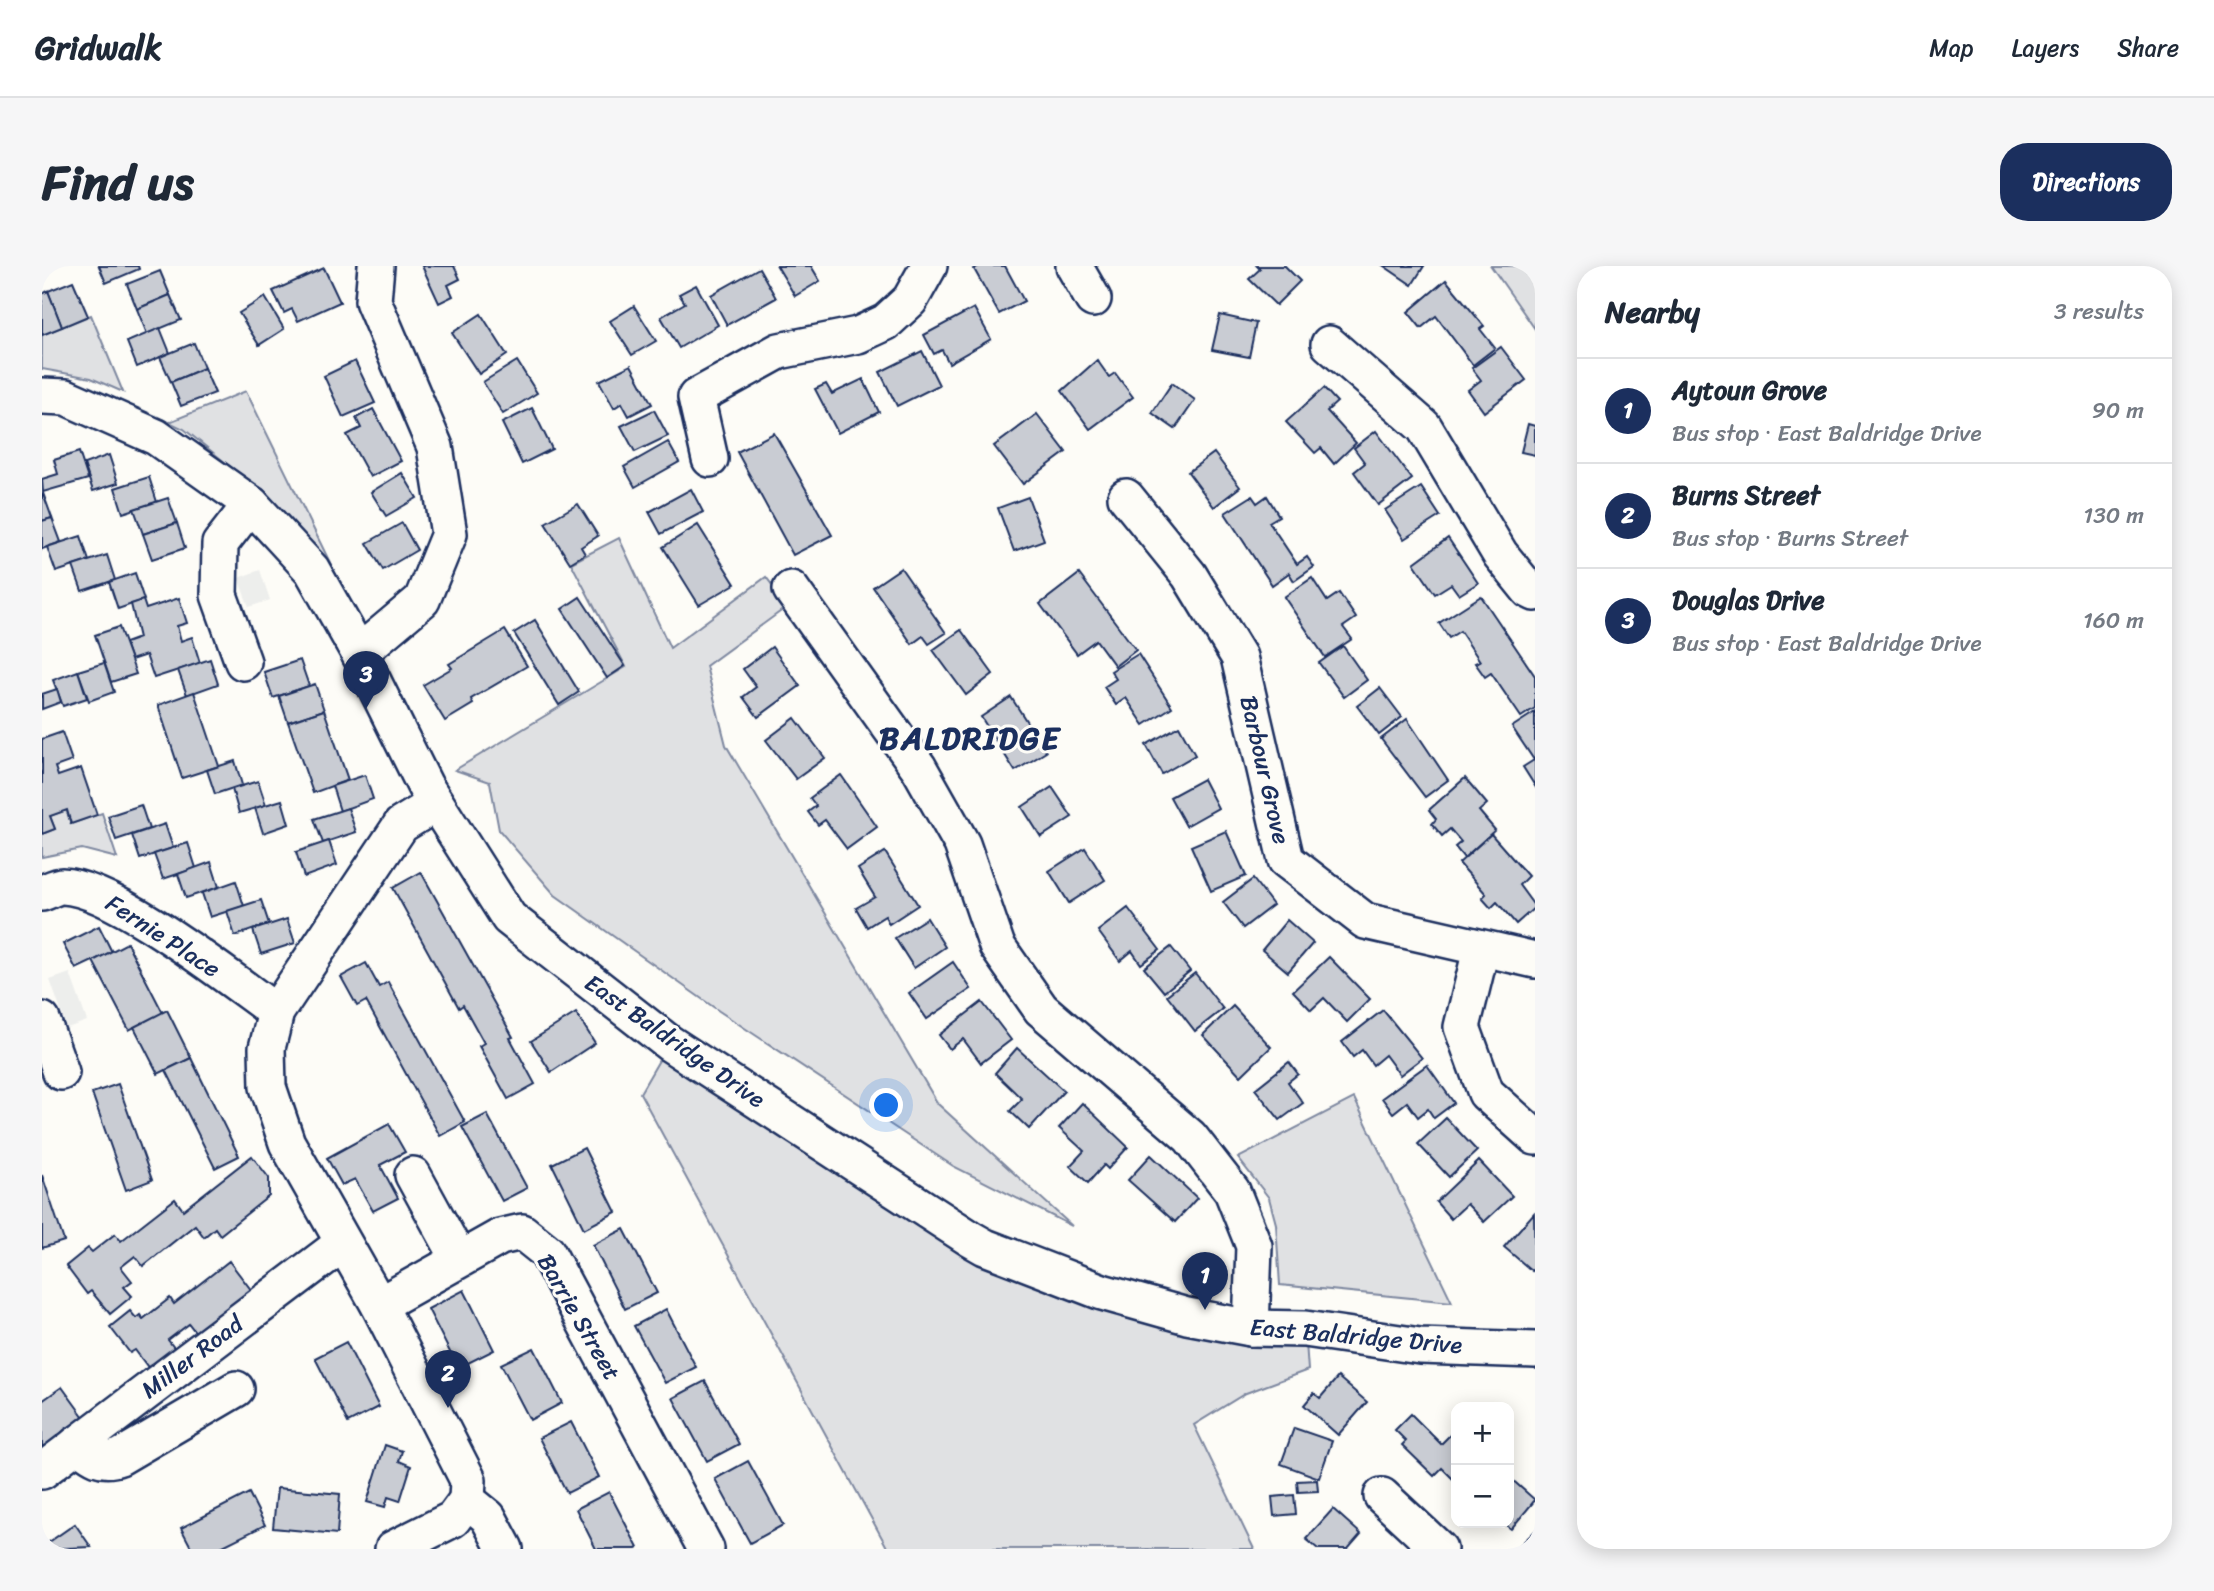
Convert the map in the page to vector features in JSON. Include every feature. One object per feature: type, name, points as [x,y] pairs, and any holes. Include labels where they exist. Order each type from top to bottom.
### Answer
[{"type":"street","points":[[359,653],[422,600],[449,534],[435,447],[373,301],[376,266]]},
{"type":"street","points":[[710,459],[696,397],[779,351],[858,335],[886,322],[909,300],[929,266]]},
{"type":"street","points":[[1074,266],[1093,299]]},
{"type":"street","points":[[1329,344],[1424,427],[1500,554],[1529,590],[1535,593]]},
{"type":"street","name":"East Baldridge Drive","points":[[42,396],[66,397],[156,437],[251,504],[313,570],[359,653],[435,804],[509,918],[669,1043],[985,1247],[1102,1293],[1187,1316],[1251,1328],[1306,1329],[1420,1346],[1535,1350]]},
{"type":"street","name":"Barbour Grove","points":[[1126,496],[1189,575],[1239,657],[1286,860],[1365,921],[1481,950],[1535,960]]},
{"type":"street","points":[[243,662],[219,595],[220,544],[251,504]]},
{"type":"street","points":[[791,589],[919,768],[962,844],[997,946],[1041,1009],[1191,1137],[1232,1191],[1254,1246],[1251,1328]]},
{"type":"street","points":[[393,1549],[453,1519],[467,1500],[468,1480],[379,1305],[287,1143],[268,1087],[267,1048],[276,1012],[401,825],[435,804]]},
{"type":"street","name":"Fernie Place","points":[[42,893],[61,886],[100,895],[185,947],[276,1012]]},
{"type":"street","points":[[1481,950],[1462,1027],[1486,1094],[1535,1137]]},
{"type":"street","points":[[42,1020],[61,1072]]},
{"type":"street","points":[[412,1175],[459,1259]]},
{"type":"street","name":"Barrie Street","points":[[379,1305],[500,1237],[522,1232],[547,1252],[706,1549]]},
{"type":"street","name":"Miller Road","points":[[42,1471],[342,1244]]},
{"type":"street","points":[[77,1444],[96,1458],[107,1462],[120,1457],[236,1388]]},
{"type":"street","points":[[1382,1496],[1439,1549]]},
{"type":"street","points":[[467,1500],[488,1517],[505,1549]]},
{"type":"shaded area","points":[[1491,266],[1521,266],[1535,285],[1535,329]]},
{"type":"shaded area","points":[[91,315],[123,392],[91,378],[42,369],[42,335]]},
{"type":"shaded area","points":[[246,391],[340,583],[273,501],[184,429],[169,422]]},
{"type":"shaded area","points":[[619,538],[670,648],[766,577],[788,606],[706,666],[726,745],[938,1104],[1072,1226],[953,1166],[719,1011],[555,895],[499,830],[490,782],[455,770],[626,667],[571,563]]},
{"type":"shaded area","points":[[260,570],[270,600],[249,607],[238,578]]},
{"type":"shaded area","points":[[66,810],[71,824],[102,813],[117,858],[82,849],[42,857],[42,834],[55,829],[50,816]]},
{"type":"shaded area","points":[[70,973],[87,1021],[67,1028],[50,980]]},
{"type":"shaded area","points":[[669,1043],[985,1247],[1305,1329],[1308,1370],[1246,1393],[1194,1425],[1254,1549],[888,1549],[640,1093]]},
{"type":"shaded area","points":[[1354,1098],[1452,1302],[1280,1285],[1276,1224],[1269,1198],[1238,1158]]},
{"type":"building","points":[[99,266],[138,266],[139,269],[106,283]]},
{"type":"building","points":[[422,266],[454,266],[460,279],[448,285],[453,296],[439,303]]},
{"type":"building","points":[[777,266],[811,266],[820,281],[795,296]]},
{"type":"building","points":[[979,266],[1005,266],[1024,301],[999,314],[974,269]]},
{"type":"building","points":[[1257,266],[1285,266],[1300,281],[1276,305],[1249,279],[1260,269]]},
{"type":"building","points":[[1384,266],[1424,266],[1412,285]]},
{"type":"building","points":[[324,268],[340,302],[298,321],[292,309],[284,313],[273,291]]},
{"type":"building","points":[[759,268],[776,298],[727,325],[711,295]]},
{"type":"building","points":[[160,271],[170,295],[137,309],[127,284]]},
{"type":"building","points":[[1446,280],[1484,326],[1480,329],[1495,348],[1473,365],[1436,316],[1421,328],[1408,312]]},
{"type":"building","points":[[73,281],[88,316],[62,327],[48,291]]},
{"type":"building","points":[[696,285],[718,325],[679,348],[661,317],[685,303],[679,294]]},
{"type":"building","points":[[48,291],[62,327],[42,335],[42,294]]},
{"type":"building","points":[[170,295],[181,320],[147,334],[137,309]]},
{"type":"building","points":[[265,297],[284,329],[259,345],[239,313]]},
{"type":"building","points":[[634,306],[656,341],[632,355],[610,321]]},
{"type":"building","points":[[974,308],[991,339],[949,363],[942,350],[934,354],[924,335]]},
{"type":"building","points":[[481,314],[507,355],[479,374],[452,333]]},
{"type":"building","points":[[1220,315],[1256,323],[1249,357],[1212,350]]},
{"type":"building","points":[[160,328],[170,353],[137,367],[127,342]]},
{"type":"building","points":[[194,343],[204,368],[171,382],[160,357]]},
{"type":"building","points":[[1501,347],[1526,380],[1484,412],[1468,390],[1481,380],[1472,368]]},
{"type":"building","points":[[922,351],[939,385],[897,406],[880,372]]},
{"type":"building","points":[[1097,360],[1109,377],[1115,373],[1133,397],[1090,429],[1062,391]]},
{"type":"building","points":[[355,361],[375,403],[343,417],[324,376]]},
{"type":"building","points":[[517,361],[537,393],[503,414],[483,382]]},
{"type":"building","points":[[631,365],[652,404],[629,416],[622,403],[614,408],[599,381]]},
{"type":"building","points":[[204,368],[215,393],[181,406],[171,382]]},
{"type":"building","points":[[863,379],[879,412],[838,433],[815,389],[826,384],[832,394]]},
{"type":"building","points":[[1172,383],[1195,400],[1175,429],[1152,413]]},
{"type":"building","points":[[1324,388],[1337,402],[1327,411],[1356,443],[1334,464],[1321,448],[1315,453],[1286,422]]},
{"type":"building","points":[[532,408],[552,449],[522,464],[502,423]]},
{"type":"building","points":[[373,409],[401,461],[370,477],[347,435],[361,428],[356,418]]},
{"type":"building","points":[[654,410],[668,436],[635,452],[621,426]]},
{"type":"building","points":[[1037,414],[1066,452],[1023,484],[994,446]]},
{"type":"building","points":[[1528,424],[1535,426],[1535,455],[1521,452]]},
{"type":"building","points":[[1376,431],[1412,479],[1378,505],[1354,472],[1365,463],[1354,448]]},
{"type":"building","points":[[774,433],[832,535],[793,555],[737,452]]},
{"type":"building","points":[[668,442],[679,462],[635,487],[624,467]]},
{"type":"building","points":[[79,452],[88,479],[43,492],[42,479],[58,474],[54,460]]},
{"type":"building","points":[[1214,453],[1240,487],[1214,507],[1188,472]]},
{"type":"building","points":[[109,455],[118,483],[93,491],[84,464]]},
{"type":"building","points":[[402,473],[417,498],[386,516],[371,492]]},
{"type":"building","points":[[149,477],[157,502],[123,513],[115,488]]},
{"type":"building","points":[[1421,487],[1440,516],[1404,539],[1385,510]]},
{"type":"building","points":[[691,489],[703,512],[661,534],[649,512]]},
{"type":"building","points":[[42,494],[52,518],[42,521]]},
{"type":"building","points":[[1252,496],[1257,503],[1267,496],[1279,516],[1269,522],[1297,564],[1307,557],[1314,567],[1294,581],[1289,573],[1272,585],[1225,513]]},
{"type":"building","points":[[1028,497],[1044,540],[1014,551],[998,508]]},
{"type":"building","points":[[168,498],[177,523],[143,534],[134,509]]},
{"type":"building","points":[[578,504],[598,536],[581,547],[585,554],[570,563],[545,523]]},
{"type":"building","points":[[52,518],[61,542],[42,549],[42,521]]},
{"type":"building","points":[[177,523],[185,548],[152,559],[143,534]]},
{"type":"building","points":[[402,523],[417,550],[383,570],[367,543]]},
{"type":"building","points":[[698,525],[735,584],[699,605],[663,547]]},
{"type":"building","points":[[81,536],[89,561],[56,572],[47,547]]},
{"type":"building","points":[[1448,538],[1478,583],[1459,595],[1451,584],[1435,594],[1414,563]]},
{"type":"building","points":[[107,555],[115,580],[82,591],[73,566]]},
{"type":"building","points":[[901,568],[946,633],[929,644],[923,636],[912,644],[873,587]]},
{"type":"building","points":[[135,573],[144,600],[118,609],[109,582]]},
{"type":"building","points":[[1079,574],[1136,650],[1115,666],[1096,640],[1077,654],[1040,604]]},
{"type":"building","points":[[1312,578],[1327,601],[1339,593],[1356,618],[1343,627],[1352,639],[1325,657],[1284,597]]},
{"type":"building","points":[[1481,596],[1535,676],[1535,708],[1521,717],[1491,673],[1485,677],[1475,663],[1480,661],[1460,631],[1449,638],[1439,623]]},
{"type":"building","points":[[580,597],[625,666],[607,678],[562,609]]},
{"type":"building","points":[[179,598],[187,623],[177,626],[181,641],[192,637],[200,663],[154,678],[146,655],[131,660],[125,643],[139,638],[131,604],[143,600],[146,609]]},
{"type":"building","points":[[535,620],[579,692],[559,705],[514,633]]},
{"type":"building","points":[[119,627],[136,674],[111,682],[95,635]]},
{"type":"building","points":[[505,630],[527,666],[471,699],[473,704],[445,721],[423,685],[452,668],[449,664]]},
{"type":"building","points":[[961,630],[993,674],[966,695],[933,650]]},
{"type":"building","points":[[1343,646],[1367,680],[1344,697],[1319,663]]},
{"type":"building","points":[[772,647],[800,686],[758,717],[743,697],[756,687],[743,669]]},
{"type":"building","points":[[1138,654],[1172,707],[1144,725],[1126,698],[1116,705],[1104,687],[1116,679],[1111,671]]},
{"type":"building","points":[[210,659],[218,684],[187,695],[178,670]]},
{"type":"building","points":[[300,660],[309,686],[273,698],[264,672]]},
{"type":"building","points":[[104,663],[114,692],[89,701],[78,671]]},
{"type":"building","points":[[78,671],[87,698],[63,706],[53,680]]},
{"type":"building","points":[[315,684],[324,710],[288,722],[279,696]]},
{"type":"building","points":[[1380,688],[1402,717],[1379,735],[1357,706]]},
{"type":"building","points":[[57,689],[61,702],[42,709],[42,694]]},
{"type":"building","points":[[194,692],[219,766],[182,778],[158,705]]},
{"type":"building","points":[[1011,697],[1046,752],[1015,771],[981,717]]},
{"type":"building","points":[[324,710],[348,780],[313,793],[288,722]]},
{"type":"building","points":[[1535,712],[1535,786],[1523,767],[1534,760],[1512,727]]},
{"type":"building","points":[[795,718],[825,758],[796,779],[766,740]]},
{"type":"building","points":[[1407,719],[1448,780],[1425,797],[1381,739]]},
{"type":"building","points":[[1179,726],[1195,755],[1162,774],[1146,745]]},
{"type":"building","points":[[62,732],[72,761],[55,767],[58,776],[81,768],[97,815],[71,824],[67,810],[50,816],[55,829],[42,834],[42,739]]},
{"type":"building","points":[[235,761],[242,785],[215,794],[207,770]]},
{"type":"building","points":[[365,775],[373,799],[340,811],[332,786]]},
{"type":"building","points":[[841,775],[877,827],[847,849],[825,820],[818,825],[808,812],[816,806],[810,798]]},
{"type":"building","points":[[1465,778],[1487,804],[1479,811],[1495,830],[1464,858],[1455,847],[1461,842],[1450,829],[1442,836],[1432,824],[1436,819],[1429,810]]},
{"type":"building","points":[[1203,779],[1218,808],[1186,826],[1170,797]]},
{"type":"building","points":[[258,781],[266,805],[239,813],[232,789]]},
{"type":"building","points":[[1052,787],[1072,817],[1041,837],[1022,807]]},
{"type":"building","points":[[282,800],[289,824],[263,833],[255,808]]},
{"type":"building","points":[[141,805],[149,829],[116,840],[108,816]]},
{"type":"building","points":[[348,808],[356,832],[323,843],[314,819]]},
{"type":"building","points":[[165,824],[173,848],[140,859],[132,835]]},
{"type":"building","points":[[1226,831],[1246,876],[1211,891],[1191,846]]},
{"type":"building","points":[[1491,834],[1528,876],[1519,885],[1535,907],[1516,924],[1497,902],[1491,908],[1482,898],[1486,894],[1459,863]]},
{"type":"building","points":[[329,841],[337,865],[304,877],[296,852]]},
{"type":"building","points":[[188,843],[196,868],[163,879],[154,854]]},
{"type":"building","points":[[1085,848],[1105,880],[1069,903],[1049,871]]},
{"type":"building","points":[[885,852],[918,905],[889,924],[885,916],[867,927],[856,908],[875,897],[858,869]]},
{"type":"building","points":[[211,862],[219,887],[186,898],[178,874]]},
{"type":"building","points":[[421,872],[513,1037],[510,1038],[535,1084],[508,1099],[479,1046],[484,1043],[463,1005],[459,1008],[393,888]]},
{"type":"building","points":[[1253,879],[1273,905],[1243,928],[1223,902]]},
{"type":"building","points":[[236,881],[244,906],[210,917],[202,893]]},
{"type":"building","points":[[261,900],[269,924],[235,936],[227,911]]},
{"type":"building","points":[[1128,908],[1160,950],[1141,964],[1132,951],[1120,961],[1098,931]]},
{"type":"building","points":[[927,918],[945,947],[914,968],[895,938]]},
{"type":"building","points":[[287,919],[295,943],[261,954],[253,930]]},
{"type":"building","points":[[1287,920],[1313,943],[1288,972],[1262,950]]},
{"type":"building","points":[[99,926],[112,952],[76,969],[63,944]]},
{"type":"building","points":[[127,943],[163,1013],[129,1030],[93,961]]},
{"type":"building","points":[[1171,947],[1190,971],[1164,992],[1144,968]]},
{"type":"building","points":[[1329,957],[1370,999],[1347,1022],[1324,998],[1311,1010],[1293,991]]},
{"type":"building","points":[[953,962],[971,989],[927,1019],[909,993]]},
{"type":"building","points":[[366,963],[379,987],[388,982],[465,1122],[440,1136],[366,1001],[357,1006],[341,977]]},
{"type":"building","points":[[1195,973],[1223,1009],[1195,1031],[1167,995]]},
{"type":"building","points":[[982,1002],[1011,1040],[981,1063],[963,1039],[950,1049],[939,1035]]},
{"type":"building","points":[[1233,1006],[1271,1047],[1241,1076],[1203,1035]]},
{"type":"building","points":[[167,1010],[191,1058],[158,1074],[134,1027]]},
{"type":"building","points":[[1383,1010],[1422,1058],[1400,1075],[1385,1055],[1373,1065],[1362,1050],[1353,1057],[1342,1042]]},
{"type":"building","points":[[576,1013],[595,1043],[551,1072],[531,1041]]},
{"type":"building","points":[[1017,1048],[1064,1091],[1029,1129],[1010,1111],[1022,1099],[995,1073]]},
{"type":"building","points":[[191,1058],[239,1156],[215,1168],[166,1070]]},
{"type":"building","points":[[1289,1062],[1298,1074],[1288,1082],[1303,1103],[1280,1120],[1255,1089]]},
{"type":"building","points":[[1427,1065],[1454,1103],[1434,1118],[1428,1109],[1418,1117],[1407,1102],[1393,1113],[1382,1098]]},
{"type":"building","points":[[118,1084],[152,1180],[126,1190],[92,1093]]},
{"type":"building","points":[[1082,1103],[1128,1147],[1108,1169],[1104,1165],[1088,1183],[1070,1166],[1084,1151],[1059,1128]]},
{"type":"building","points":[[487,1114],[527,1188],[502,1201],[462,1127]]},
{"type":"building","points":[[1446,1118],[1477,1151],[1449,1177],[1418,1144]]},
{"type":"building","points":[[389,1124],[405,1152],[380,1165],[398,1198],[373,1211],[355,1179],[342,1185],[327,1158]]},
{"type":"building","points":[[584,1148],[616,1212],[584,1229],[552,1164]]},
{"type":"building","points":[[1151,1155],[1197,1198],[1175,1222],[1128,1180]]},
{"type":"building","points":[[252,1156],[269,1178],[269,1196],[220,1235],[215,1228],[204,1237],[195,1225],[143,1266],[135,1256],[121,1267],[132,1281],[124,1287],[132,1296],[110,1314],[91,1291],[87,1294],[66,1266],[88,1248],[92,1252],[115,1234],[121,1241],[175,1199],[183,1210]]},
{"type":"building","points":[[1479,1161],[1512,1196],[1484,1222],[1467,1204],[1451,1219],[1436,1202]]},
{"type":"building","points":[[42,1175],[64,1241],[42,1248]]},
{"type":"building","points":[[1534,1213],[1535,1267],[1532,1271],[1504,1247]]},
{"type":"building","points":[[624,1229],[657,1293],[625,1309],[593,1245]]},
{"type":"building","points":[[229,1261],[252,1291],[197,1334],[189,1324],[168,1340],[179,1354],[153,1374],[135,1350],[130,1353],[110,1327],[130,1311],[136,1318],[140,1315],[143,1319],[170,1298],[174,1304]]},
{"type":"building","points":[[464,1290],[494,1350],[458,1368],[428,1309]]},
{"type":"building","points":[[666,1309],[696,1367],[665,1383],[634,1326]]},
{"type":"building","points":[[346,1342],[379,1407],[348,1423],[315,1358]]},
{"type":"building","points":[[534,1348],[562,1403],[530,1420],[501,1364]]},
{"type":"building","points":[[1338,1377],[1367,1402],[1338,1435],[1304,1405],[1314,1393],[1320,1398]]},
{"type":"building","points":[[705,1381],[739,1444],[707,1461],[673,1398]]},
{"type":"building","points":[[62,1387],[86,1420],[42,1453],[42,1401]]},
{"type":"building","points":[[1411,1414],[1441,1444],[1450,1435],[1451,1477],[1442,1468],[1434,1476],[1402,1445],[1406,1441],[1395,1430]]},
{"type":"building","points":[[571,1422],[599,1477],[567,1493],[539,1438]]},
{"type":"building","points":[[1294,1428],[1332,1441],[1319,1478],[1281,1464]]},
{"type":"building","points":[[385,1445],[402,1451],[399,1461],[411,1466],[400,1501],[388,1497],[385,1507],[367,1502]]},
{"type":"building","points":[[748,1461],[783,1525],[750,1543],[715,1479]]},
{"type":"building","points":[[1317,1480],[1318,1491],[1298,1492],[1297,1481]]},
{"type":"building","points":[[1514,1481],[1535,1500],[1514,1525]]},
{"type":"building","points":[[277,1488],[340,1494],[337,1534],[273,1528]]},
{"type":"building","points":[[609,1492],[638,1548],[636,1549],[596,1549],[576,1509]]},
{"type":"building","points":[[249,1493],[265,1525],[217,1549],[192,1549],[181,1528]]},
{"type":"building","points":[[1294,1495],[1296,1514],[1274,1516],[1272,1497]]},
{"type":"building","points":[[1333,1509],[1361,1534],[1348,1549],[1318,1549],[1306,1539]]},
{"type":"building","points":[[75,1524],[91,1547],[42,1549],[42,1547]]},
{"type":"building","points":[[1535,1531],[1535,1549],[1516,1549]]},
{"type":"place","name":"Douglas Drive","points":[[366,709]]},
{"type":"place","name":"Aytoun Grove","points":[[1205,1310]]},
{"type":"place","name":"Burns Street","points":[[448,1408]]},
{"type":"district","name":"BALDRIDGE","points":[[970,738]]}]
